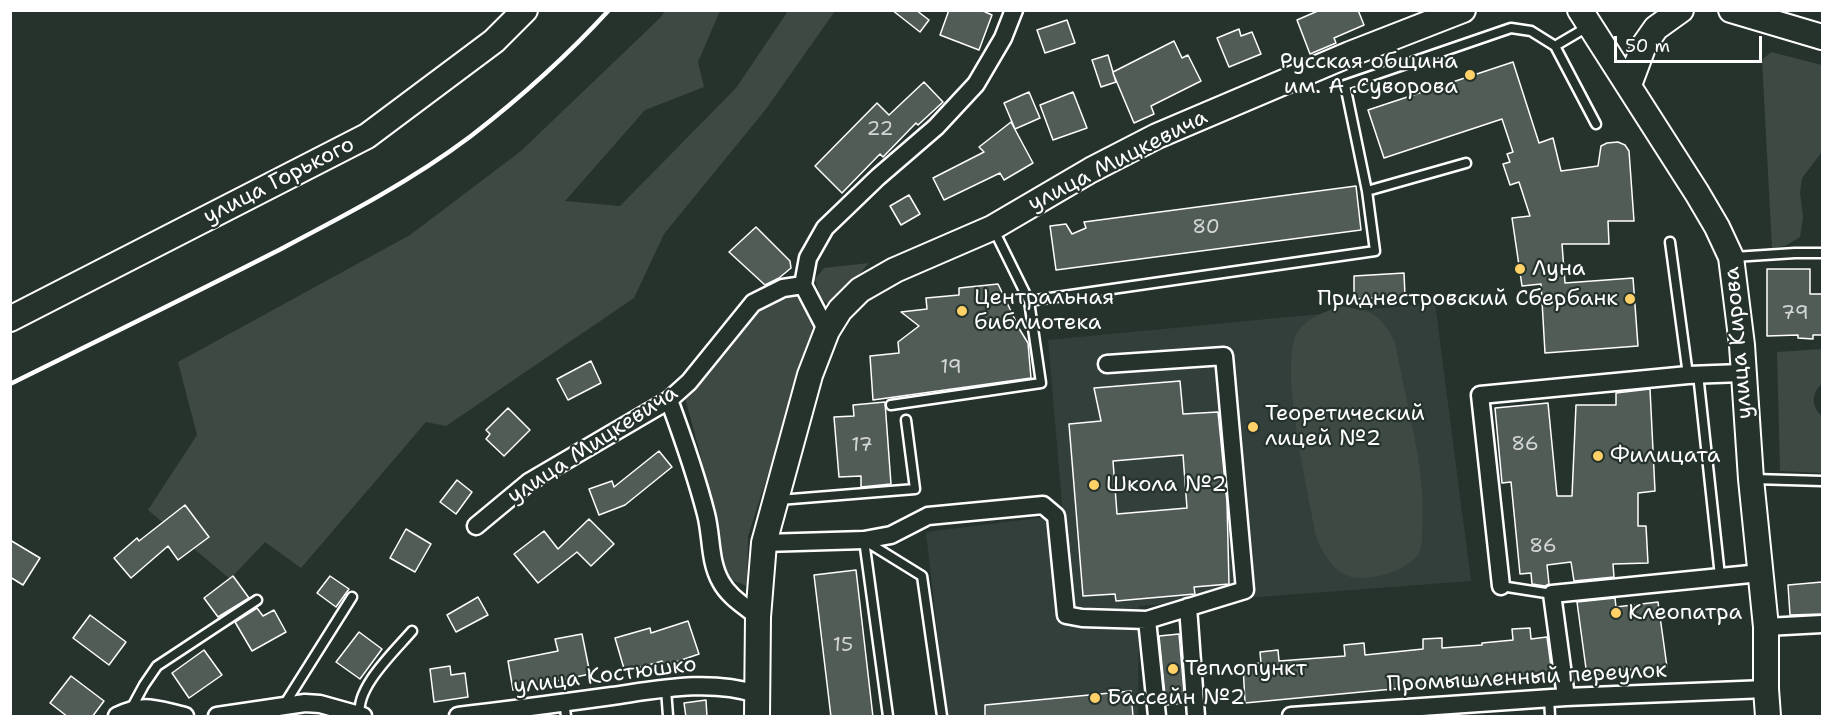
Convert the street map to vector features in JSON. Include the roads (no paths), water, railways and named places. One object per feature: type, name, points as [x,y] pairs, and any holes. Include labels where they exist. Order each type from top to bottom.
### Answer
[{"type":"main road","name":"улица Горького","points":[[10,318],[367,136],[494,41],[525,10]]},
{"type":"main road","name":"улица Мицкевича","points":[[757,705],[758,617],[764,543],[810,375],[827,331],[840,310],[860,290],[896,270],[992,228],[1091,170],[1157,136],[1350,54],[1463,10]]},
{"type":"main road","points":[[1629,86],[1644,45],[1656,28],[1681,10]]},
{"type":"main road","points":[[1731,10],[1822,37]]},
{"type":"main road","name":"улица Кирова","points":[[1585,18],[1697,193],[1731,257],[1742,345],[1751,478],[1766,627],[1768,717]]},
{"type":"street","points":[[827,331],[803,285],[808,258],[825,228],[878,177],[936,128],[976,84],[1003,38],[1014,10]]},
{"type":"street","name":"улица Мицкевича","points":[[476,526],[529,482],[669,400],[689,382],[753,303],[783,288],[803,285]]},
{"type":"street","points":[[764,543],[864,540],[891,536],[928,516],[1043,505],[1056,516],[1066,615],[1082,618],[1147,620],[1245,590],[1224,356],[1107,364]]},
{"type":"street","points":[[1501,586],[1480,395],[1693,374],[1743,373]]},
{"type":"street","points":[[669,400],[689,453],[707,518],[716,572],[733,597],[758,617]]},
{"type":"street","points":[[1558,697],[1552,594],[1760,573]]},
{"type":"street","points":[[1188,607],[1196,717]]},
{"type":"street","points":[[1147,620],[1156,717]]},
{"type":"street","points":[[1766,627],[1822,624]]},
{"type":"street","name":"улица Костюшко","points":[[458,717],[565,709],[666,689],[719,685],[737,688],[757,705]]},
{"type":"street","name":"Промышленный переулок","points":[[1291,717],[1558,697],[1766,689]]},
{"type":"street","points":[[216,717],[304,703],[320,704],[361,716]]},
{"type":"street","points":[[124,713],[154,708],[185,717]]},
{"type":"lane","points":[[1555,46],[1585,18]]},
{"type":"lane","points":[[1029,302],[1375,250],[1367,191],[1345,85],[1510,28],[1531,31],[1555,46],[1596,124]]},
{"type":"lane","points":[[1367,191],[1466,163]]},
{"type":"lane","points":[[891,405],[1041,383],[1029,302],[992,228]]},
{"type":"lane","points":[[1670,242],[1693,374],[1720,576]]},
{"type":"lane","points":[[1731,257],[1822,253]]},
{"type":"lane","points":[[776,501],[915,489],[906,420]]},
{"type":"lane","points":[[1751,478],[1822,481]]},
{"type":"lane","points":[[864,540],[888,717]]},
{"type":"lane","points":[[864,540],[922,576],[942,717]]},
{"type":"lane","points":[[1501,586],[1552,594]]},
{"type":"lane","points":[[284,706],[352,597]]},
{"type":"lane","points":[[124,713],[157,666],[256,600]]},
{"type":"lane","points":[[361,716],[360,700],[366,688],[412,631]]},
{"type":"lane","points":[[666,689],[668,717]]},
{"type":"lane","points":[[1550,717],[1558,697]]},
{"type":"railway","points":[[10,384],[275,252],[400,184],[448,153],[525,92],[577,44],[609,10]]},
{"type":"place","name":"Русская община им. А .Суворова","points":[[1470,75]]},
{"type":"place","name":"Луна","points":[[1520,269]]},
{"type":"place","name":"Приднестровский Сбербанк","points":[[1630,299]]},
{"type":"place","name":"Центральная библиотека","points":[[962,311]]},
{"type":"place","name":"Теоретический лицей №2","points":[[1253,427]]},
{"type":"place","name":"Филицата","points":[[1598,456]]},
{"type":"place","name":"Школа №2","points":[[1094,485]]},
{"type":"place","name":"Клеопатра","points":[[1616,613]]},
{"type":"place","name":"Теплопункт","points":[[1173,669]]},
{"type":"place","name":"Бассейн №2","points":[[1095,698]]}]
